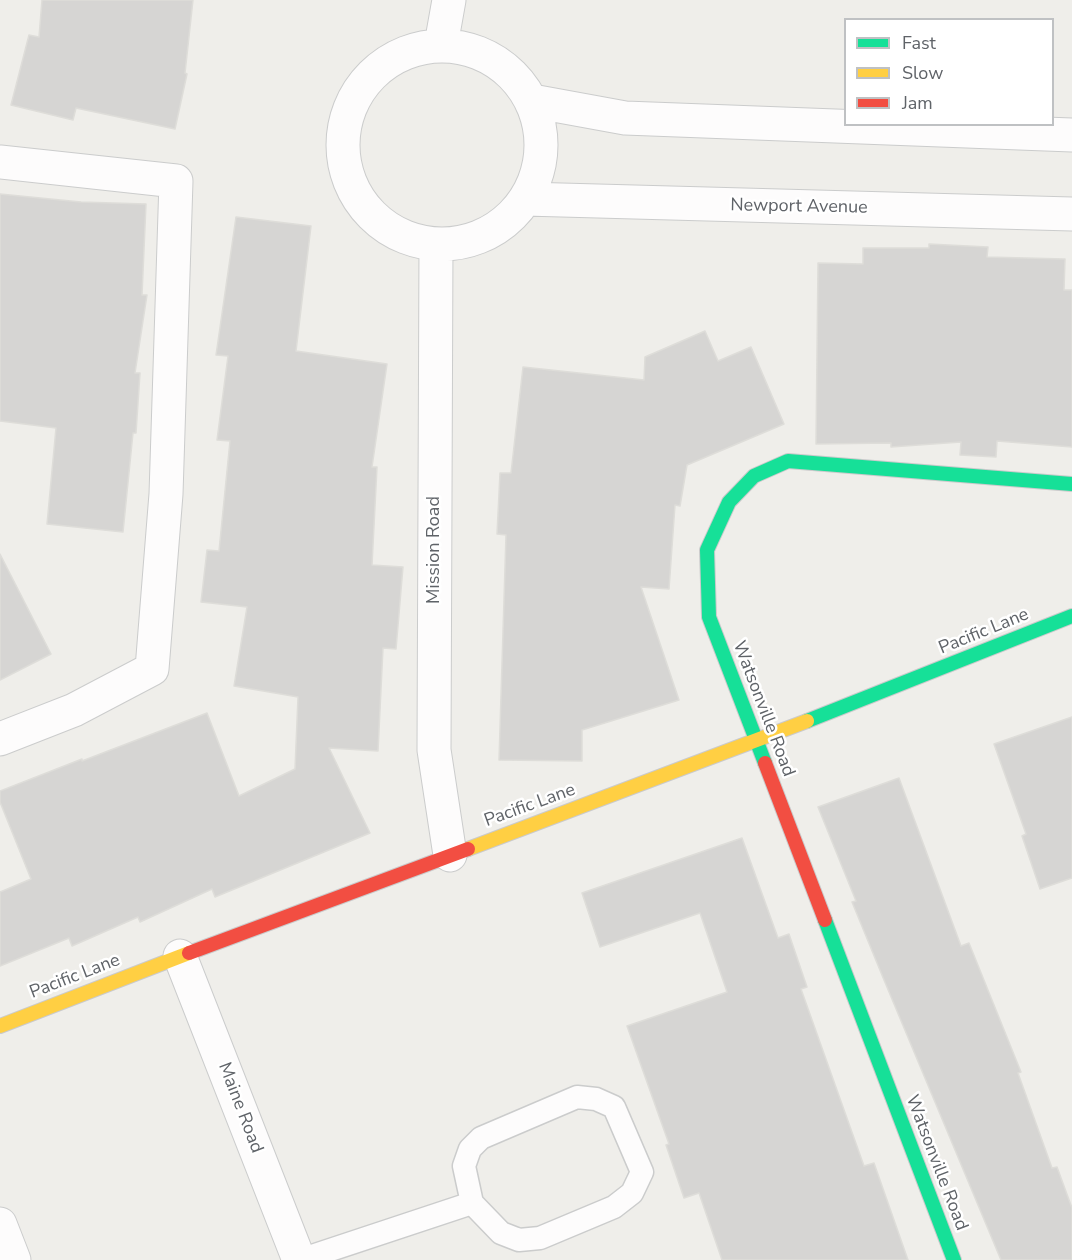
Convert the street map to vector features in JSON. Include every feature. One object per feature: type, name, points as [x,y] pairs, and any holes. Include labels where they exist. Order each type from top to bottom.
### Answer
[{"type":"street","points":[[441,45],[449,0]]},
{"type":"street","points":[[441,45],[469,49],[495,60],[516,78],[532,101],[540,125],[542,151],[536,176],[525,199],[508,219],[486,233],[462,243],[436,244],[402,237],[374,219],[352,191],[342,160],[343,125],[356,93],[378,68],[408,51],[441,45]]},
{"type":"street","points":[[532,101],[625,118],[1072,135]]},
{"type":"street","points":[[0,162],[176,181],[166,494],[152,669],[74,710],[0,739]]},
{"type":"street","name":"Newport Avenue","points":[[525,199],[1072,214]]},
{"type":"street","name":"Mission Road","points":[[436,244],[434,750],[450,855]]},
{"type":"street","name":"Watsonville Road","points":[[954,1260],[709,617],[707,550],[729,502],[754,476],[788,462],[1072,484]]},
{"type":"street","name":"Pacific Lane","points":[[0,1026],[180,956],[755,742],[1072,616]]},
{"type":"street","name":"Maine Road","points":[[180,956],[299,1260]]},
{"type":"street","points":[[0,1224],[14,1260]]},
{"type":"lane","points":[[577,1097],[596,1099],[614,1107],[642,1172],[632,1193],[614,1207],[540,1238],[519,1240],[501,1233],[472,1203],[464,1166],[470,1149],[481,1138],[577,1097]]},
{"type":"lane","points":[[299,1260],[472,1203]]},
{"type":"building","points":[[42,0],[193,0],[185,73],[187,74],[175,129],[76,108],[73,120],[11,105],[29,35],[39,37]]},
{"type":"building","points":[[0,194],[81,202],[146,204],[142,295],[147,295],[135,373],[140,373],[136,433],[133,433],[123,532],[47,524],[56,428],[0,421]]},
{"type":"building","points":[[236,217],[311,226],[296,351],[387,364],[372,467],[377,467],[372,565],[403,567],[396,649],[383,648],[378,751],[329,748],[370,833],[215,897],[212,889],[140,922],[138,917],[72,946],[69,938],[0,966],[0,892],[31,879],[0,802],[0,791],[207,713],[239,796],[295,769],[298,697],[234,686],[247,607],[201,602],[207,550],[219,551],[230,441],[217,440],[228,356],[216,355]]},
{"type":"building","points":[[929,244],[988,247],[987,257],[1065,259],[1064,290],[1072,290],[1072,447],[997,441],[996,457],[960,455],[961,442],[891,447],[891,443],[816,444],[818,263],[863,264],[863,248],[929,248]]},
{"type":"building","points":[[705,331],[718,361],[751,347],[784,424],[687,465],[680,506],[675,505],[669,589],[641,587],[679,700],[582,730],[582,761],[499,760],[506,535],[497,534],[500,473],[511,473],[523,367],[644,380],[645,357]]},
{"type":"building","points":[[0,554],[51,654],[0,680]]},
{"type":"building","points":[[1072,717],[1072,878],[1040,889],[1022,836],[1026,834],[994,744]]},
{"type":"building","points":[[899,778],[961,946],[969,943],[1021,1072],[1018,1073],[1052,1168],[1057,1167],[1072,1208],[1072,1260],[1001,1260],[852,902],[856,901],[818,807]]},
{"type":"building","points":[[742,838],[778,938],[789,934],[807,987],[801,989],[864,1166],[874,1163],[908,1260],[722,1260],[699,1193],[684,1198],[666,1145],[669,1144],[627,1026],[727,992],[700,913],[600,947],[582,893]]},
{"type":"traffic: fast","points":[[765,763],[709,617],[707,550],[729,502],[754,476],[788,461],[1072,484]]},
{"type":"traffic: fast","points":[[807,721],[1072,616]]},
{"type":"traffic: fast","points":[[825,920],[954,1260]]},
{"type":"traffic: slow","points":[[468,849],[807,721]]},
{"type":"traffic: slow","points":[[0,1026],[189,953]]},
{"type":"traffic: jam","points":[[765,763],[825,920]]},
{"type":"traffic: jam","points":[[189,953],[468,849]]}]
